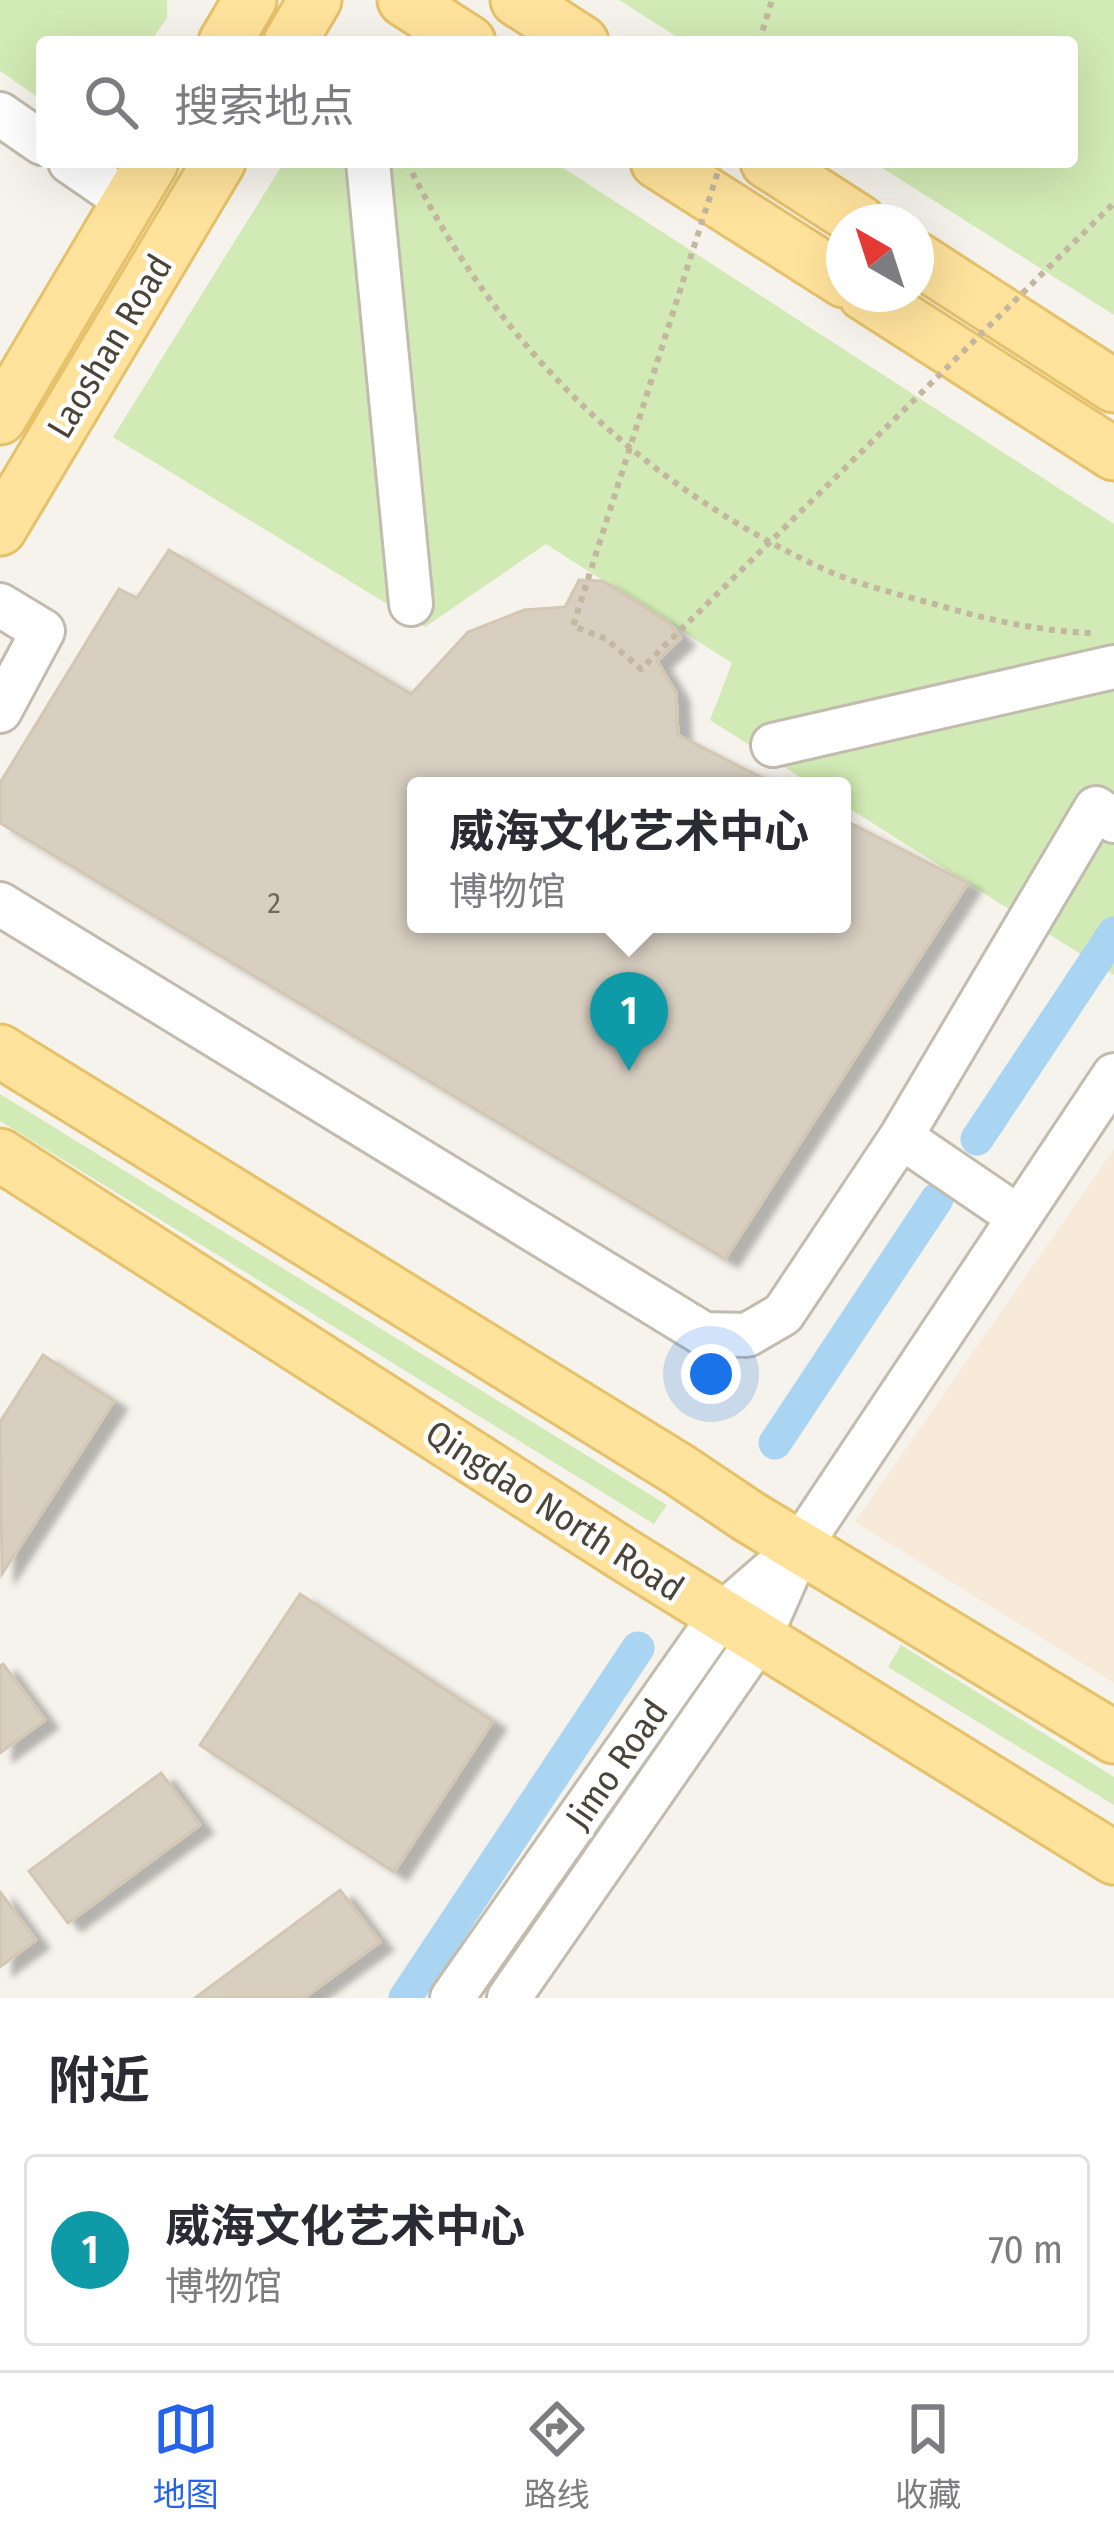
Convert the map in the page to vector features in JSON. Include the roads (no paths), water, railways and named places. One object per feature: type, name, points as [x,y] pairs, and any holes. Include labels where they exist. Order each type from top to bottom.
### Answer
[{"type":"main road","points":[[229,36],[250,0]]},
{"type":"main road","points":[[294,36],[315,0]]},
{"type":"main road","points":[[404,0],[461,36]]},
{"type":"main road","points":[[517,0],[573,36]]},
{"type":"main road","name":"Laoshan Road","points":[[0,530],[215,168]]},
{"type":"main road","points":[[666,168],[826,270]]},
{"type":"main road","points":[[776,168],[832,204]]},
{"type":"main road","name":"Laoshan Road","points":[[0,418],[140,182]]},
{"type":"main road","points":[[934,270],[1114,386]]},
{"type":"main road","points":[[892,312],[1114,454]]},
{"type":"main road","points":[[0,1051],[1114,1737]]},
{"type":"main road","name":"Qingdao North Road","points":[[0,1155],[1114,1858]]},
{"type":"street","points":[[0,114],[36,138]]},
{"type":"street","points":[[91,168],[140,182]]},
{"type":"street","points":[[369,168],[411,604]]},
{"type":"street","points":[[0,605],[43,631],[0,711]]},
{"type":"street","points":[[773,745],[1105,650]]},
{"type":"street","points":[[0,904],[704,1334],[747,1336],[783,1314],[901,1137],[1096,808],[1114,821]]},
{"type":"street","name":"Jimo Road","points":[[452,1998],[800,1546],[1114,1075]]},
{"type":"street","points":[[901,1137],[1017,1216]]},
{"type":"street","name":"Jimo Road","points":[[509,1998],[740,1626]]},
{"type":"waterway","points":[[977,1139],[1114,933]]},
{"type":"waterway","points":[[775,1443],[937,1199]]},
{"type":"waterway","points":[[405,1998],[638,1648]]},
{"type":"place","name":"威海文化艺术中心","points":[[629,1071]]}]
